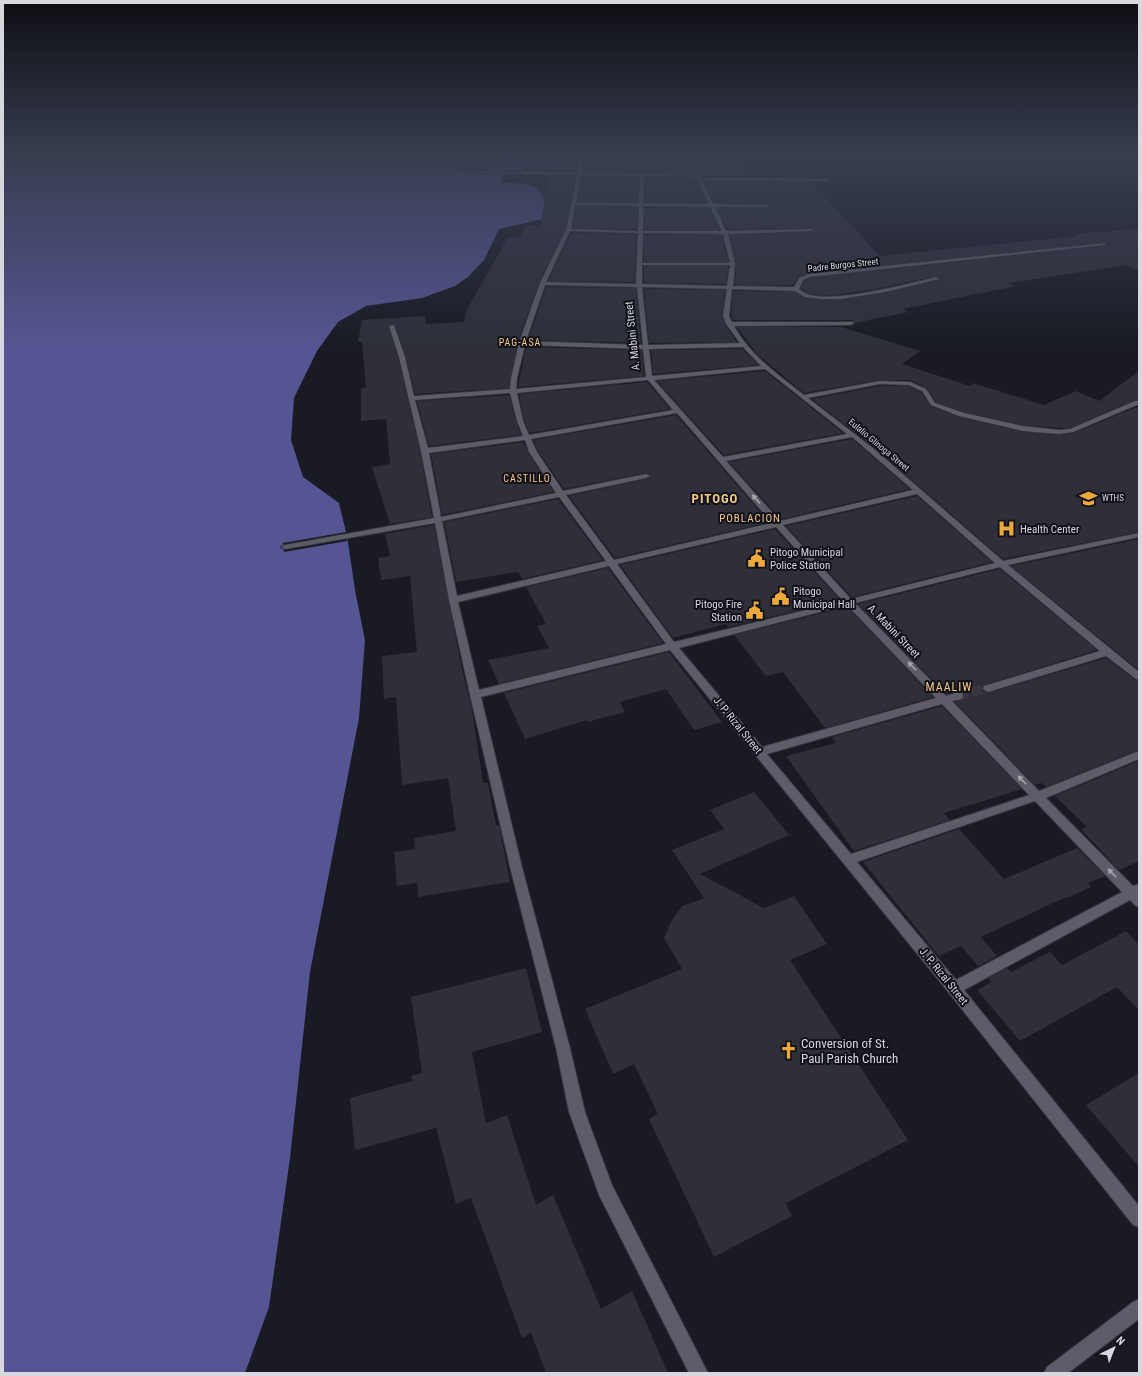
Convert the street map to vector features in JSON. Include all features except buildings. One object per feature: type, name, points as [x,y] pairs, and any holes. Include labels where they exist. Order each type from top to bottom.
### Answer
[{"type":"street","name":"J. P. Rizal Street","points":[[570,219],[568,230],[543,283],[522,343],[514,378],[513,391],[520,420],[526,438],[533,452],[561,494],[673,647],[954,988],[1139,1219]]},
{"type":"street","name":"A. Mabini Street","points":[[640,219],[639,285],[649,378],[850,603],[1038,796],[1136,894]]},
{"type":"street","name":"Eulalio Glinoga Street","points":[[718,219],[725,233],[733,264],[726,316],[744,345],[767,367],[853,435],[1002,564],[1139,677]]},
{"type":"street","points":[[568,230],[725,233],[812,230]]},
{"type":"street","name":"Padre Burgos Street","points":[[796,290],[801,279],[808,276],[1104,244]]},
{"type":"street","points":[[639,264],[733,264]]},
{"type":"street","points":[[543,283],[796,290],[801,295],[849,298],[936,279]]},
{"type":"street","points":[[730,324],[851,323]]},
{"type":"street","points":[[392,326],[399,343],[425,451],[453,600],[475,695],[516,867],[563,1048],[577,1112],[605,1189],[699,1373]]},
{"type":"street","points":[[522,343],[646,347],[744,345]]},
{"type":"street","points":[[412,398],[710,374],[767,367]]},
{"type":"street","points":[[803,396],[878,383],[905,383],[920,387],[929,394],[933,404],[953,413],[1060,433],[1071,431],[1137,402]]},
{"type":"street","points":[[425,451],[526,438],[678,411]]},
{"type":"street","points":[[721,460],[853,435]]},
{"type":"street","points":[[285,547],[438,520],[646,476]]},
{"type":"street","points":[[453,600],[918,491]]},
{"type":"street","points":[[475,695],[1002,564],[1139,535]]},
{"type":"street","points":[[988,688],[1108,652]]},
{"type":"street","points":[[760,752],[945,701],[958,696]]},
{"type":"street","points":[[848,860],[1038,796],[1139,755]]},
{"type":"street","points":[[954,988],[1136,894]]},
{"type":"street","points":[[1053,1373],[1139,1308]]},
{"type":"shaded area","points":[[3,219],[542,219],[499,229],[484,260],[468,277],[455,286],[422,298],[366,306],[338,322],[317,351],[294,398],[291,440],[303,477],[339,503],[347,536],[355,590],[365,640],[359,718],[310,972],[290,1158],[269,1307],[245,1373],[3,1373]]},
{"type":"pier","points":[[346,532],[347,541],[284,552],[283,543]]},
{"type":"tunnel","points":[[958,696],[988,688]]},
{"type":"place","name":"WTHS","points":[[1089,498]]},
{"type":"place","name":"Health Center","points":[[1007,529]]},
{"type":"place","name":"Pitogo Municipal Police Station","points":[[757,558]]},
{"type":"place","name":"Pitogo Municipal Hall","points":[[780,597]]},
{"type":"place","name":"Pitogo Fire Station","points":[[755,610]]},
{"type":"place","name":"Conversion of St. Paul Parish Church","points":[[788,1050]]},
{"type":"district","name":"PAG-ASA","points":[[520,342]]},
{"type":"district","name":"CASTILLO","points":[[527,478]]},
{"type":"district","name":"PITOGO","points":[[715,498]]},
{"type":"district","name":"POBLACION","points":[[750,518]]},
{"type":"district","name":"MAALIW","points":[[949,687]]}]
